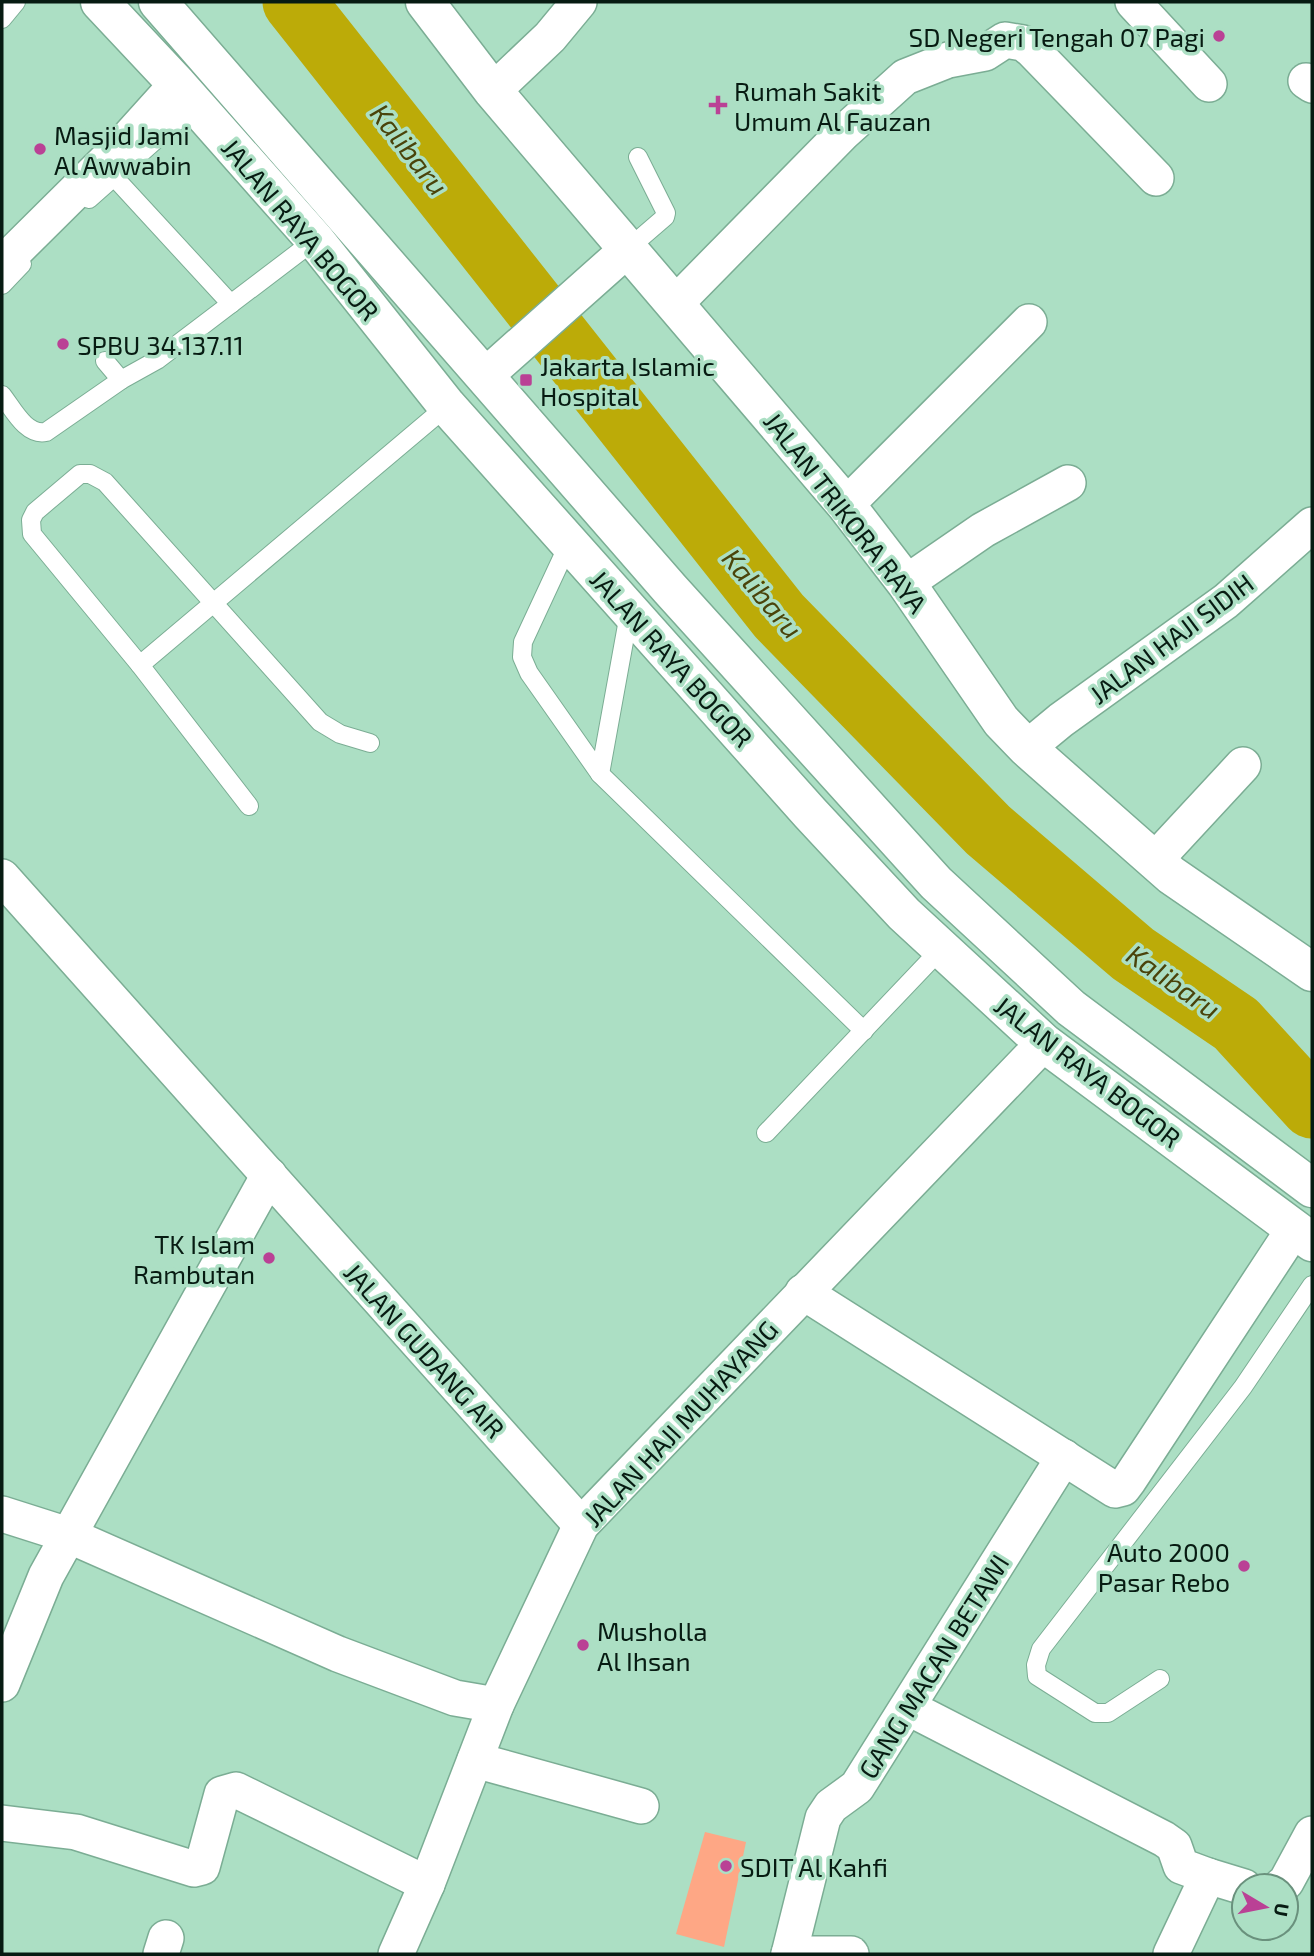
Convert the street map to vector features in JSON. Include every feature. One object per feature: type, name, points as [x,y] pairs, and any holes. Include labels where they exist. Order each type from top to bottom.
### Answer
[{"type":"main road","name":"JALAN RAYA BOGOR","points":[[100,2],[186,94],[315,240],[447,406],[820,824],[904,914],[1044,1043],[1303,1236]]},
{"type":"main road","name":"JALAN RAYA BOGOR","points":[[158,2],[843,783],[936,883],[1071,1008],[1312,1188]]},
{"type":"main road","name":"JALAN TRIKORA RAYA","points":[[425,2],[493,91],[846,505],[906,583],[1001,721],[1027,748],[1171,875],[1312,972]]},
{"type":"main road","points":[[942,949],[973,917]]},
{"type":"street","points":[[493,91],[550,37],[579,2]]},
{"type":"street","points":[[1133,2],[1209,84]]},
{"type":"street","points":[[676,303],[843,133],[905,78],[948,60],[985,53],[1005,40],[1023,43],[1032,50],[1156,178]]},
{"type":"street","points":[[19,265],[122,145],[186,94]]},
{"type":"street","points":[[485,376],[629,248]]},
{"type":"street","points":[[846,505],[1028,322]]},
{"type":"street","points":[[906,583],[983,530],[1068,483]]},
{"type":"street","name":"JALAN HAJI SIDIH","points":[[1027,748],[1072,712],[1226,601],[1312,525]]},
{"type":"street","points":[[1154,860],[1242,765]]},
{"type":"street","name":"JALAN GUDANG AIR","points":[[2,877],[581,1525]]},
{"type":"street","name":"JALAN HAJI MUHAYANG","points":[[396,1954],[427,1884],[496,1705],[581,1525],[1044,1043]]},
{"type":"street","points":[[2,1684],[46,1576],[269,1175]]},
{"type":"street","points":[[803,1292],[1115,1490],[1123,1488],[1303,1236]]},
{"type":"street","name":"GANG MACAN BETAWI","points":[[789,1954],[823,1818],[831,1806],[857,1787],[1064,1457]]},
{"type":"street","points":[[2,1514],[68,1535],[338,1654],[455,1698],[496,1705]]},
{"type":"street","points":[[909,1708],[1164,1839],[1174,1846],[1181,1866],[1230,1883]]},
{"type":"street","points":[[475,1760],[641,1806]]},
{"type":"street","points":[[2,1823],[76,1832],[194,1869],[202,1867],[222,1794],[236,1790],[427,1884]]},
{"type":"street","points":[[1291,1872],[1312,1834]]},
{"type":"street","points":[[1171,1954],[1208,1876]]},
{"type":"street","points":[[789,1954],[851,1954]]},
{"type":"lane","points":[[2,19],[16,2]]},
{"type":"lane","points":[[2,285],[55,228],[115,178],[186,94]]},
{"type":"lane","points":[[629,248],[665,217],[666,213],[638,157]]},
{"type":"lane","points":[[115,178],[231,304]]},
{"type":"lane","points":[[2,395],[30,429],[38,434],[46,432],[121,380],[157,360],[315,240]]},
{"type":"lane","points":[[105,361],[121,380]]},
{"type":"lane","points":[[140,665],[447,406]]},
{"type":"lane","points":[[248,806],[140,665],[32,534],[31,520],[35,512],[80,474],[90,474],[105,482],[320,722],[340,734],[370,743]]},
{"type":"lane","points":[[569,543],[523,642],[522,657],[529,673],[600,774],[864,1031]]},
{"type":"lane","points":[[600,774],[630,611]]},
{"type":"lane","points":[[766,1133],[942,949]]},
{"type":"lane","points":[[1160,1679],[1108,1713],[1095,1713],[1037,1676],[1036,1665],[1041,1649],[1243,1387],[1312,1285]]},
{"type":"shaded area","points":[[705,1832],[746,1842],[724,1947],[676,1934]]},
{"type":"waterway","name":"Kalibaru","points":[[294,2],[779,616],[988,830],[1133,954],[1236,1024],[1312,1107]]},
{"type":"place","name":"SD Negeri Tengah 07 Pagi","points":[[1219,36]]},
{"type":"place","name":"Rumah Sakit Umum Al Fauzan","points":[[718,105]]},
{"type":"place","name":"Masjid Jami Al Awwabin","points":[[40,149]]},
{"type":"place","name":"SPBU 34.137.11","points":[[63,344]]},
{"type":"place","name":"Jakarta Islamic Hospital","points":[[526,380]]},
{"type":"place","name":"TK Islam Rambutan","points":[[269,1258]]},
{"type":"place","name":"Auto 2000 Pasar Rebo","points":[[1244,1566]]},
{"type":"place","name":"Musholla Al Ihsan","points":[[583,1645]]},
{"type":"place","name":"SDIT Al Kahfi","points":[[726,1866]]}]
